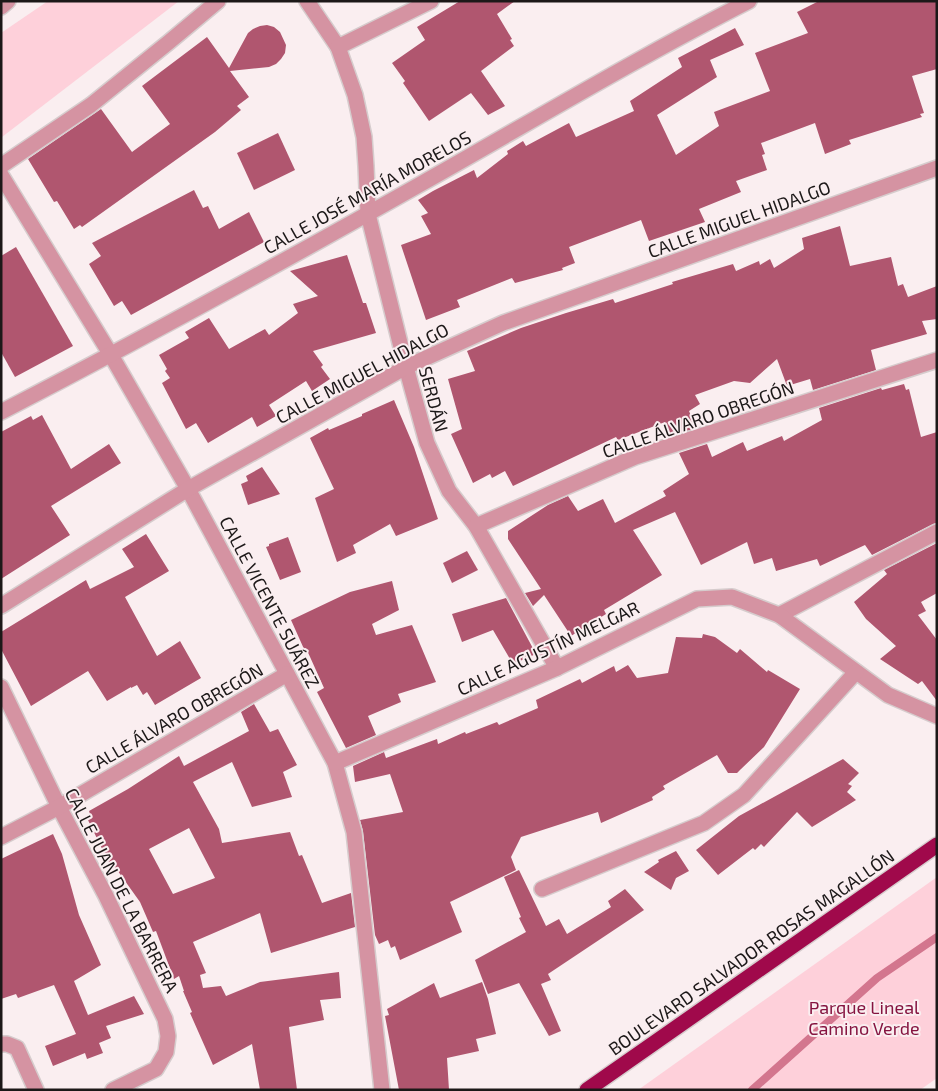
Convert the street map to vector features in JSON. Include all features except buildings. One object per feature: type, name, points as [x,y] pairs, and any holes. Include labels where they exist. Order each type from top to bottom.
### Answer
[{"type":"highway","name":"BOULEVARD SALVADOR ROSAS MAGALLÓN","points":[[587,1090],[937,845]]},
{"type":"street","points":[[1,6],[8,1]]},
{"type":"street","points":[[1,166],[91,105],[218,1]]},
{"type":"street","name":"SERDÁN","points":[[308,1],[338,47],[355,95],[364,137],[368,214],[426,443],[449,491],[476,526],[557,668]]},
{"type":"street","points":[[338,47],[431,1]]},
{"type":"street","name":"CALLE JOSÉ MARÍA MORELOS","points":[[1,412],[111,355],[368,214],[692,30],[749,1]]},
{"type":"street","name":"CALLE MIGUEL HIDALGO","points":[[1,606],[188,489],[406,367],[503,323],[937,168]]},
{"type":"street","name":"CALLE VICENTE SUÁREZ","points":[[1,175],[111,355],[188,489],[335,763],[354,832],[382,1090]]},
{"type":"street","name":"CALLE ÁLVARO OBREGÓN","points":[[476,526],[635,457],[937,360]]},
{"type":"street","points":[[779,615],[937,532]]},
{"type":"street","name":"CALLE AGUSTÍN MELGAR","points":[[335,763],[557,668],[697,599],[732,597],[779,615],[888,695],[937,716]]},
{"type":"street","points":[[542,889],[704,823],[744,795],[856,672]]},
{"type":"street","name":"CALLE ÁLVARO OBREGÓN","points":[[1,837],[59,807],[287,674]]},
{"type":"street","name":"CALLE JUAN DE LA BARRERA","points":[[1,687],[59,807],[106,896],[165,1019],[168,1036],[166,1052],[156,1069],[113,1090]]},
{"type":"street","points":[[1,1044],[17,1048],[36,1090]]},
{"type":"green space","points":[[48,1],[179,1],[2,137],[1,33]]},
{"type":"green space","name":"Parque Lineal Camino Verde","points":[[937,877],[937,1078],[920,1090],[638,1090]]},
{"type":"waterway","points":[[752,1090],[877,978],[937,937]]}]
